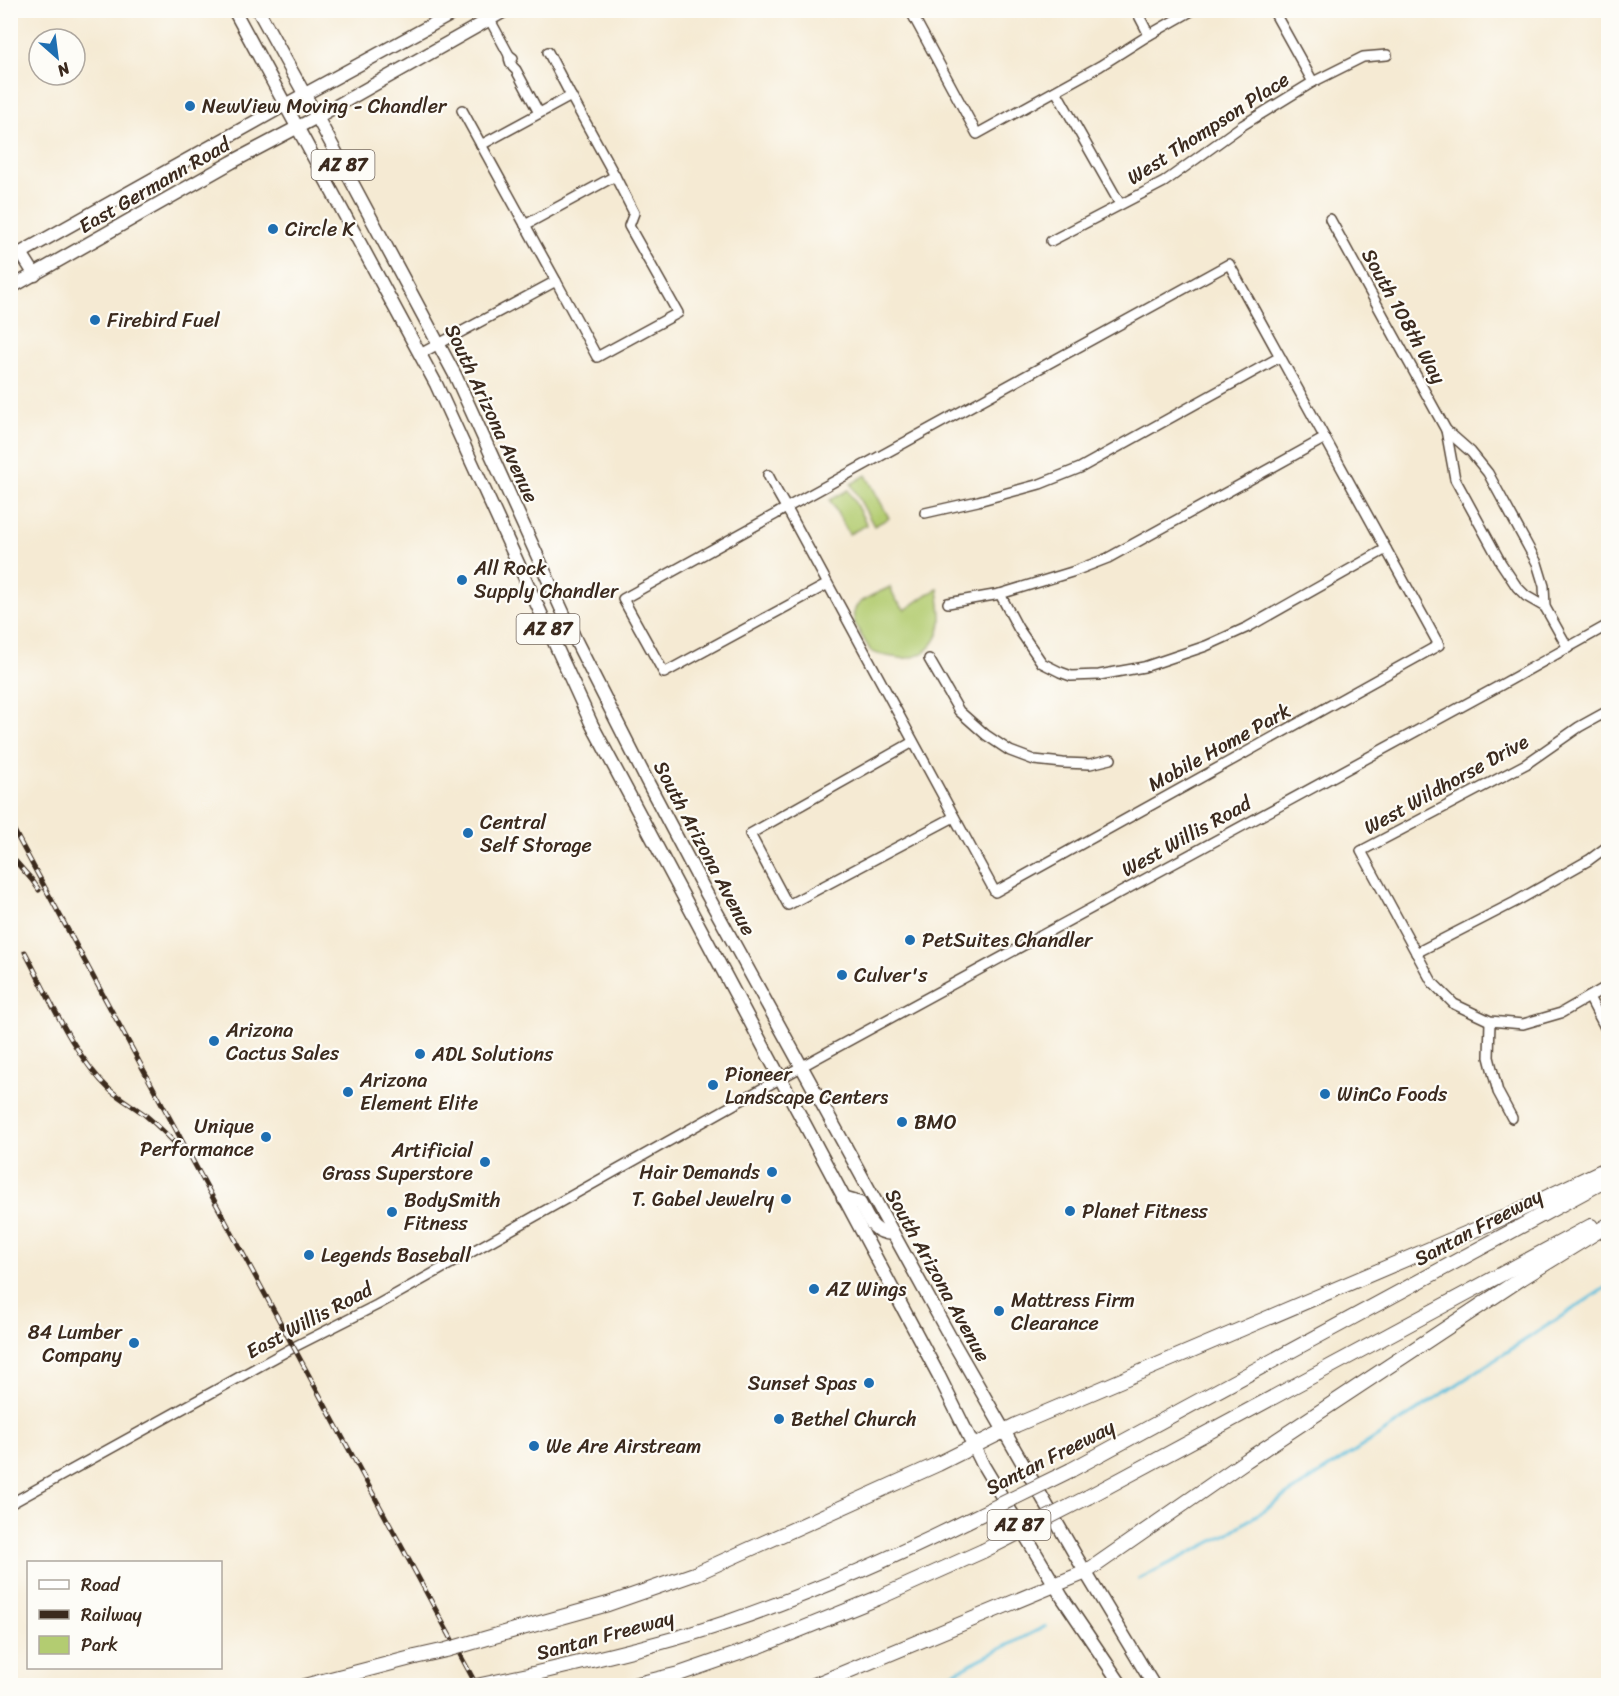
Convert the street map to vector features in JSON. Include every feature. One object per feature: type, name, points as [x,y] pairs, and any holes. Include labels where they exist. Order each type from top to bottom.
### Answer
[{"type":"highway","points":[[304,1686],[446,1650],[608,1604],[697,1574],[938,1464],[1004,1431],[1505,1217],[1608,1168]]},
{"type":"highway","name":"Santan Freeway","points":[[476,1686],[639,1648],[731,1621],[892,1558],[1071,1470],[1608,1179]]},
{"type":"highway","points":[[629,1686],[679,1674],[757,1647],[878,1598],[984,1551],[1608,1217]]},
{"type":"highway","points":[[812,1686],[1086,1572],[1247,1460],[1522,1278],[1608,1225]]},
{"type":"main road","name":"South Arizona Avenue","points":[[234,10],[420,354],[455,425],[592,725],[781,1078],[983,1465],[1055,1585],[1122,1686]]},
{"type":"main road","name":"South Arizona Avenue","points":[[258,10],[454,375],[577,644],[649,785],[893,1234],[1004,1431],[1155,1686]]},
{"type":"main road","name":"East Germann Road","points":[[16,256],[459,10]]},
{"type":"main road","name":"East Germann Road","points":[[10,288],[506,10]]},
{"type":"main road","points":[[16,256],[35,275]]},
{"type":"main road","points":[[843,1198],[860,1203],[875,1229],[885,1234],[893,1234]]},
{"type":"street","points":[[1136,10],[1149,35]]},
{"type":"street","points":[[910,11],[977,134],[1100,66],[1192,10]]},
{"type":"street","points":[[1273,10],[1313,82]]},
{"type":"street","points":[[490,20],[509,55],[513,68],[539,113]]},
{"type":"street","points":[[462,110],[597,357],[678,313],[629,226],[634,213],[548,52]]},
{"type":"street","name":"West Thompson Place","points":[[1051,241],[1164,182],[1243,125],[1313,82],[1363,57],[1387,55]]},
{"type":"street","points":[[1056,91],[1120,204]]},
{"type":"street","points":[[481,145],[571,96]]},
{"type":"street","points":[[525,225],[615,176]]},
{"type":"street","name":"South 108th Way","points":[[1330,219],[1446,430],[1455,479],[1501,563],[1517,587],[1526,596],[1545,607]]},
{"type":"street","name":"Mobile Home Park","points":[[768,475],[786,508],[828,584],[995,892],[1439,645],[1229,264],[786,508],[623,599],[664,673],[828,584]]},
{"type":"street","points":[[420,354],[556,282]]},
{"type":"street","points":[[925,513],[1040,484],[1080,468],[1280,357]]},
{"type":"street","name":"South 108th Way","points":[[1446,430],[1480,462],[1499,492],[1537,563],[1544,586],[1545,607],[1568,648]]},
{"type":"street","points":[[948,603],[1000,594],[1072,572],[1108,558],[1325,438]]},
{"type":"street","points":[[1000,594],[1018,628],[1042,663],[1071,676],[1098,675],[1144,668],[1206,646],[1248,627],[1386,549]]},
{"type":"street","name":"West Willis Road","points":[[781,1078],[1608,625]]},
{"type":"street","points":[[929,659],[959,711],[986,735],[1010,751],[1034,760],[1063,763],[1090,764],[1111,759]]},
{"type":"street","name":"West Wildhorse Drive","points":[[1416,953],[1361,851],[1526,765],[1579,727],[1608,711]]},
{"type":"street","points":[[913,742],[750,834],[788,905],[954,817]]},
{"type":"street","points":[[1608,846],[1589,860],[1525,896],[1416,953],[1432,982],[1454,1004],[1490,1022],[1523,1024],[1562,1013],[1608,986]]},
{"type":"street","points":[[1589,997],[1608,1033]]},
{"type":"street","points":[[1490,1022],[1489,1057],[1498,1092],[1512,1118]]},
{"type":"street","name":"East Willis Road","points":[[10,1504],[302,1343],[397,1294],[781,1078]]},
{"type":"green space","points":[[866,475],[889,518],[874,526],[851,484]]},
{"type":"green space","points":[[848,490],[867,525],[849,534],[830,500]]},
{"type":"green space","points":[[890,587],[896,600],[905,610],[938,589],[941,615],[939,632],[931,646],[910,658],[884,656],[870,650],[855,624],[854,613],[860,603]]},
{"type":"waterway","points":[[1139,1579],[1229,1533],[1608,1286]]},
{"type":"waterway","points":[[927,1686],[1046,1626]]},
{"type":"railway","points":[[10,823],[477,1686]]},
{"type":"railway","points":[[10,855],[39,890]]},
{"type":"railway","points":[[25,952],[84,1060],[110,1090],[149,1118],[181,1150]]},
{"type":"place","name":"NewView Moving - Chandler","points":[[190,106]]},
{"type":"place","name":"Circle K","points":[[273,229]]},
{"type":"place","name":"Firebird Fuel","points":[[95,320]]},
{"type":"place","name":"All Rock Supply Chandler","points":[[462,580]]},
{"type":"place","name":"Central Self Storage","points":[[468,833]]},
{"type":"place","name":"PetSuites Chandler","points":[[910,940]]},
{"type":"place","name":"Culver's","points":[[842,975]]},
{"type":"place","name":"Arizona Cactus Sales","points":[[214,1041]]},
{"type":"place","name":"ADL Solutions","points":[[420,1054]]},
{"type":"place","name":"Pioneer Landscape Centers","points":[[713,1085]]},
{"type":"place","name":"Arizona Element Elite","points":[[348,1092]]},
{"type":"place","name":"WinCo Foods","points":[[1325,1094]]},
{"type":"place","name":"BMO","points":[[902,1122]]},
{"type":"place","name":"Unique Performance","points":[[266,1137]]},
{"type":"place","name":"Artificial Grass Superstore","points":[[485,1162]]},
{"type":"place","name":"Hair Demands","points":[[772,1172]]},
{"type":"place","name":"T. Gabel Jewelry","points":[[786,1199]]},
{"type":"place","name":"Planet Fitness","points":[[1070,1211]]},
{"type":"place","name":"BodySmith Fitness","points":[[392,1212]]},
{"type":"place","name":"Legends Baseball","points":[[309,1255]]},
{"type":"place","name":"AZ Wings","points":[[814,1289]]},
{"type":"place","name":"Mattress Firm Clearance","points":[[999,1311]]},
{"type":"place","name":"84 Lumber Company","points":[[134,1343]]},
{"type":"place","name":"Sunset Spas","points":[[869,1383]]},
{"type":"place","name":"Bethel Church","points":[[779,1419]]},
{"type":"place","name":"We Are Airstream","points":[[534,1446]]}]
